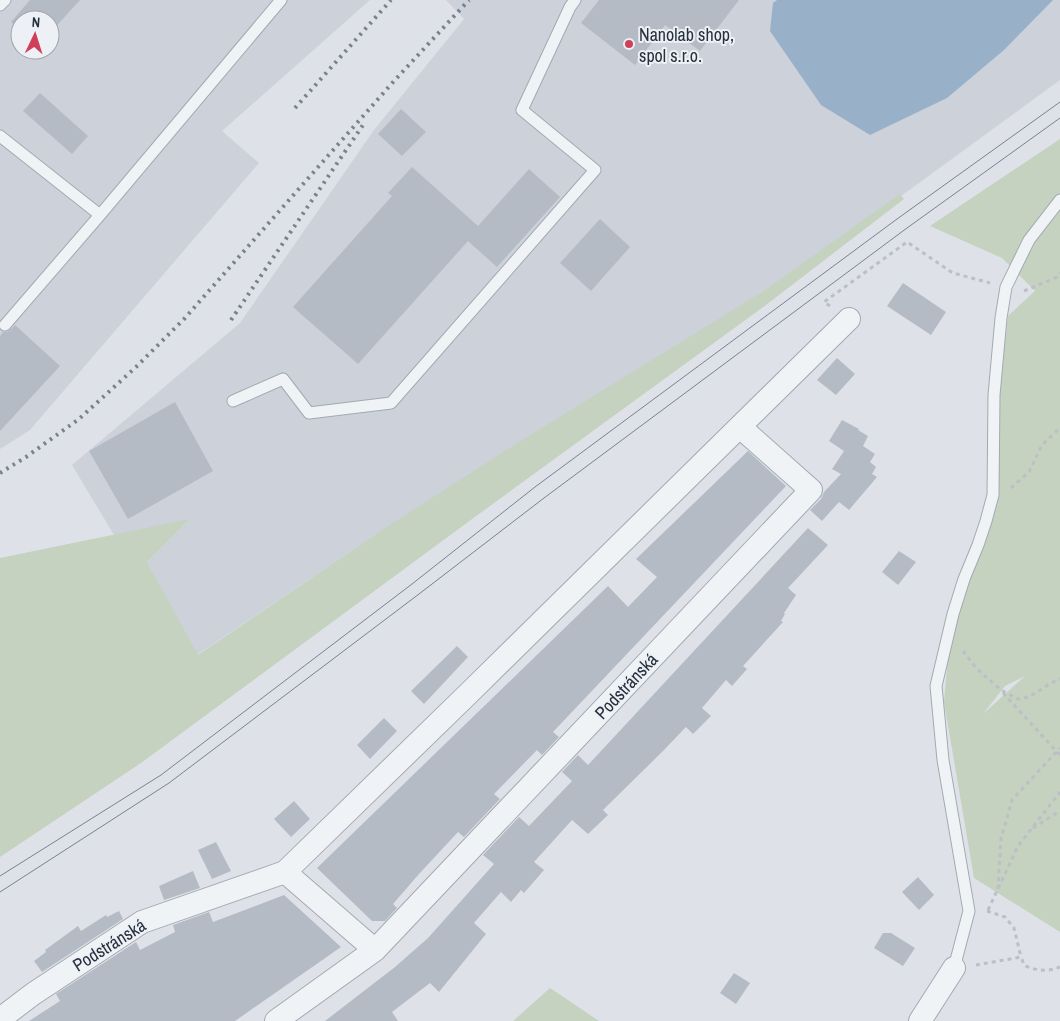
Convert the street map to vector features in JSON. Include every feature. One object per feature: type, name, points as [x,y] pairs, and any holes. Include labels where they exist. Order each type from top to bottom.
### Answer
[{"type":"street","name":"Podstránská","points":[[0,1019],[33,994],[142,922],[285,872],[482,681],[849,319]]},
{"type":"street","name":"Podstránská","points":[[276,1021],[375,950],[811,490],[740,427]]},
{"type":"street","points":[[285,872],[375,950]]},
{"type":"street","points":[[920,1021],[954,968]]},
{"type":"lane","points":[[0,5],[5,0]]},
{"type":"lane","points":[[5,325],[281,0]]},
{"type":"lane","points":[[233,401],[283,379],[309,413],[391,403],[595,170],[522,110],[575,0]]},
{"type":"lane","points":[[0,136],[100,215]]},
{"type":"lane","points":[[954,968],[969,910],[943,760],[936,686],[953,614],[964,578],[986,521],[993,494],[994,395],[1001,318],[1006,289],[1028,240],[1060,200]]},
{"type":"path","points":[[849,319],[824,302],[908,242],[953,273],[1006,289],[1025,292],[1058,278],[1060,273]]},
{"type":"path","points":[[993,494],[1006,493],[1029,472],[1042,445],[1060,428]]},
{"type":"path","points":[[953,614],[961,648],[976,668],[1058,750],[1060,755]]},
{"type":"path","points":[[1000,690],[1018,699],[1023,699],[1060,679]]},
{"type":"path","points":[[998,889],[1000,839],[1012,800],[1058,750]]},
{"type":"path","points":[[1060,792],[1018,846],[987,911],[1004,917],[1014,928],[1024,965],[1033,970],[1053,970],[1060,967]]},
{"type":"path","points":[[1031,829],[1060,811]]},
{"type":"path","points":[[954,968],[1021,957]]},
{"type":"shaded area","points":[[0,0],[370,0],[222,131],[259,163],[30,430],[0,449]]},
{"type":"shaded area","points":[[446,0],[1060,0],[1060,80],[908,191],[393,547],[376,534],[197,655],[147,562],[189,520],[114,535],[72,465],[240,323],[374,130],[464,19]]},
{"type":"green space","points":[[1060,139],[1060,932],[974,878],[944,702],[950,635],[996,508],[997,412],[1008,316],[1035,291],[1002,258],[930,226]],"holes":[[[1025,676],[983,714],[1005,686]]]},
{"type":"green space","points":[[900,194],[904,199],[766,305],[141,763],[0,857],[0,558],[190,519],[147,562],[198,655],[376,534],[511,447],[762,292]]},
{"type":"green space","points":[[550,988],[599,1021],[513,1021]]},
{"type":"water","points":[[777,0],[1053,0],[1004,50],[947,98],[870,135],[821,105],[770,31],[773,3]]},
{"type":"building","points":[[30,0],[80,0],[60,22],[60,10],[21,10]]},
{"type":"building","name":"Nanolab shop, spol s.r.o.","points":[[599,0],[739,0],[700,51],[665,25],[635,65],[581,23]]},
{"type":"building","points":[[40,93],[88,136],[72,154],[23,111]]},
{"type":"building","points":[[401,109],[426,132],[402,156],[378,134]]},
{"type":"building","points":[[412,167],[478,226],[529,169],[560,197],[497,267],[468,241],[358,364],[293,307],[392,196],[388,193]]},
{"type":"building","points":[[600,219],[630,247],[591,291],[560,263]]},
{"type":"building","points":[[903,283],[946,312],[931,335],[887,306]]},
{"type":"building","points":[[15,325],[60,366],[0,431],[0,336]]},
{"type":"building","points":[[837,358],[855,374],[836,395],[817,380]]},
{"type":"building","points":[[175,402],[213,471],[128,519],[89,451]]},
{"type":"building","points":[[842,420],[868,436],[863,446],[875,454],[870,462],[876,467],[872,474],[877,477],[849,510],[839,502],[822,521],[810,510],[841,474],[832,469],[844,451],[829,441]]},
{"type":"building","points":[[748,451],[786,486],[553,732],[559,737],[542,755],[537,750],[494,794],[500,799],[464,837],[458,832],[419,874],[393,904],[397,908],[385,921],[372,921],[317,868],[608,586],[628,607],[657,577],[636,559]]},
{"type":"building","points":[[808,528],[828,545],[788,588],[796,595],[784,613],[781,621],[783,622],[743,666],[747,669],[732,686],[726,680],[702,708],[711,716],[693,734],[686,727],[603,810],[608,815],[588,834],[572,820],[534,862],[544,870],[524,893],[521,890],[511,902],[501,892],[474,923],[486,934],[439,992],[430,983],[392,1012],[398,1021],[325,1021],[395,967],[428,938],[494,864],[483,855],[519,817],[529,826],[572,781],[562,772],[578,755],[588,765]]},
{"type":"building","points":[[899,551],[916,562],[898,585],[882,572]]},
{"type":"building","points":[[457,646],[468,657],[424,704],[411,691]]},
{"type":"building","points":[[384,718],[397,731],[370,759],[357,745]]},
{"type":"building","points":[[294,801],[310,819],[291,837],[274,819]]},
{"type":"building","points":[[216,842],[231,871],[212,879],[198,850]]},
{"type":"building","points":[[193,871],[200,888],[164,900],[159,886]]},
{"type":"building","points":[[918,877],[934,895],[919,910],[902,892]]},
{"type":"building","points":[[284,895],[341,947],[235,1021],[29,1021],[60,1001],[56,994],[136,942],[140,950],[175,932],[173,925],[209,912],[213,922]]},
{"type":"building","points":[[119,911],[123,919],[42,972],[34,961],[46,952],[45,950],[78,926],[81,931],[106,915],[107,917]]},
{"type":"building","points":[[883,933],[891,933],[915,948],[903,966],[874,948]]},
{"type":"building","points":[[734,973],[750,983],[736,1004],[720,993]]},
{"type":"tram line","points":[[0,876],[161,775],[412,584],[535,487],[897,219],[1060,102]]},
{"type":"tram line","points":[[0,892],[169,783],[544,498],[907,228],[1060,118]]},
{"type":"railway","points":[[295,108],[391,0]]},
{"type":"railway","points":[[0,473],[79,419],[136,367],[185,318],[394,81],[469,0]]},
{"type":"railway","points":[[231,320],[363,125]]},
{"type":"place","name":"Nanolab shop, spol s.r.o.","points":[[629,44]]}]
